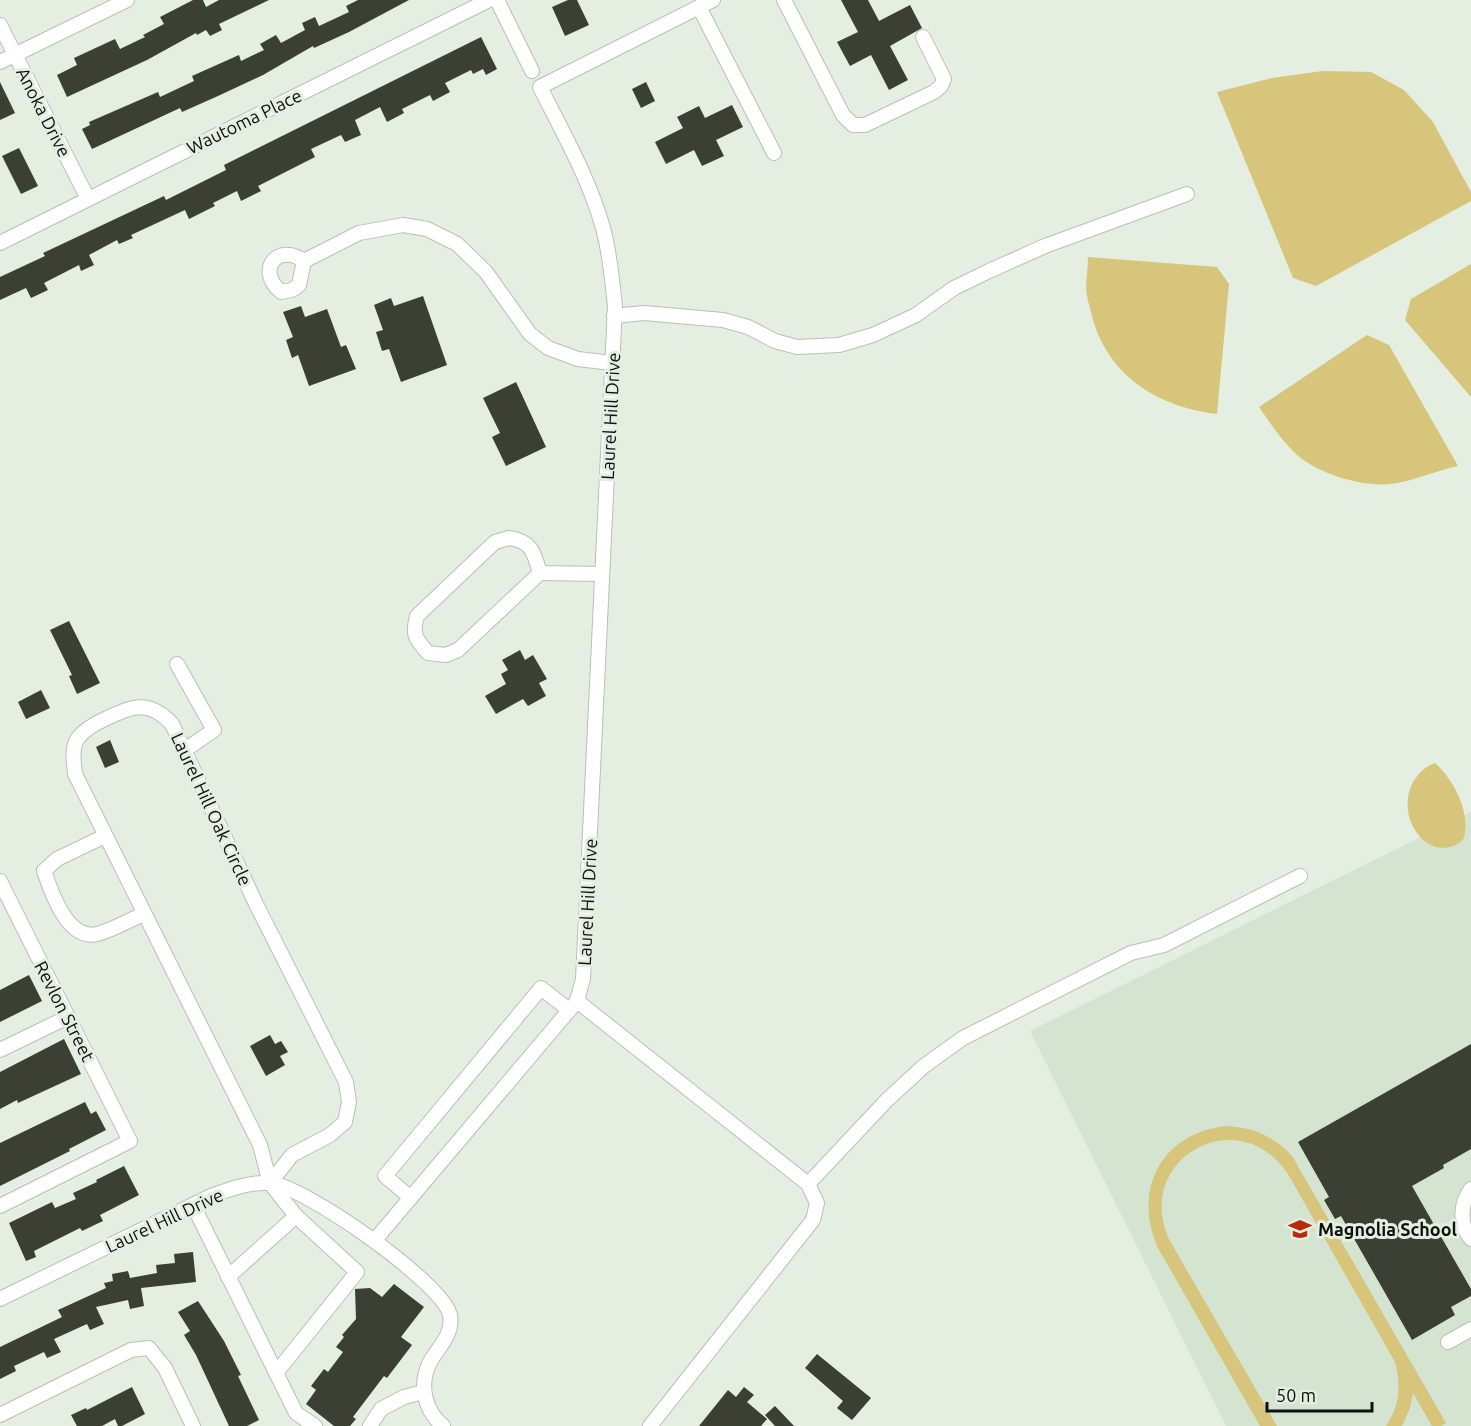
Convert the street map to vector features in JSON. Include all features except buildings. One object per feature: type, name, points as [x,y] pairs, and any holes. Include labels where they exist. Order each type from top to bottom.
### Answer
[{"type":"street","points":[[0,62],[127,0]]},
{"type":"street","name":"Wautoma Place","points":[[0,243],[489,0]]},
{"type":"street","points":[[497,0],[532,71]]},
{"type":"street","points":[[713,0],[699,7],[774,153]]},
{"type":"street","points":[[784,0],[843,115],[853,125],[865,125],[934,92],[941,86],[944,79],[923,37]]},
{"type":"street","name":"Laurel Hill Drive","points":[[0,1299],[211,1196],[241,1186],[270,1183],[293,1189],[375,1240],[573,1005],[583,979],[614,316],[611,265],[602,226],[580,167],[540,87],[699,7]]},
{"type":"street","name":"Anoka Drive","points":[[0,25],[87,200]]},
{"type":"street","points":[[614,316],[644,312],[723,320],[748,327],[775,341],[797,347],[840,345],[873,335],[916,315],[954,288],[998,266],[1045,246],[1187,194]]},
{"type":"street","points":[[304,261],[359,234],[403,225],[427,229],[457,244],[486,273],[530,334],[548,348],[578,359],[612,363]]},
{"type":"street","points":[[540,573],[534,552],[521,540],[510,538],[495,542],[417,616],[413,631],[417,641],[428,653],[446,655],[458,650],[540,573],[602,574]]},
{"type":"street","points":[[177,664],[214,730],[185,750]]},
{"type":"street","name":"Laurel Hill Oak Circle","points":[[143,706],[162,712],[172,724],[256,904],[346,1082],[349,1102],[345,1122],[330,1135],[292,1155],[270,1183],[260,1145],[75,774],[73,754],[77,738],[94,724],[128,708],[143,706]]},
{"type":"street","points":[[105,836],[57,859],[44,871],[59,910],[76,930],[94,935],[144,914]]},
{"type":"street","points":[[808,1184],[887,1100],[924,1066],[963,1038],[1131,953],[1164,945],[1299,876]]},
{"type":"street","name":"Revlon Street","points":[[0,883],[130,1141],[0,1206]]},
{"type":"street","points":[[411,1198],[385,1176],[541,988],[573,1005],[808,1184],[817,1203],[813,1220],[650,1426]]},
{"type":"street","points":[[0,1050],[68,1017]]},
{"type":"street","points":[[270,1183],[296,1216],[357,1272],[276,1373]]},
{"type":"street","points":[[1470,1238],[1463,1223],[1462,1209],[1466,1195],[1471,1189]]},
{"type":"street","points":[[193,1205],[296,1413],[315,1426]]},
{"type":"street","points":[[228,1277],[296,1216]]},
{"type":"street","points":[[375,1240],[442,1299],[450,1316],[449,1333],[428,1366],[423,1392],[428,1410],[443,1426]]},
{"type":"street","points":[[1448,1342],[1471,1329]]},
{"type":"street","points":[[0,1415],[131,1350],[149,1348],[165,1368],[193,1426]]},
{"type":"street","points":[[370,1426],[381,1409],[404,1397],[423,1392]]},
{"type":"shaded area","points":[[1323,71],[1371,72],[1404,90],[1433,122],[1471,192],[1471,201],[1316,286],[1293,278],[1217,92],[1272,78]]},
{"type":"shaded area","points":[[1088,257],[1217,267],[1229,284],[1217,414],[1174,404],[1154,395],[1121,370],[1108,353],[1098,334],[1091,312],[1086,290]]},
{"type":"shaded area","points":[[1471,264],[1471,397],[1405,320],[1411,299]]},
{"type":"shaded area","points":[[1367,335],[1389,345],[1458,466],[1391,484],[1367,483],[1341,478],[1316,468],[1296,454],[1259,407]]},
{"type":"shaded area","points":[[1435,763],[1449,778],[1459,798],[1466,828],[1464,838],[1459,843],[1443,848],[1425,842],[1418,835],[1409,817],[1408,808],[1409,792],[1414,781],[1425,768]]},
{"type":"shaded area","name":"Magnolia School","points":[[1471,812],[1471,1426],[1226,1426],[1030,1031]]},
{"type":"shaded area","points":[[1225,1126],[1245,1128],[1262,1134],[1292,1156],[1446,1423],[1441,1426],[1432,1426],[1413,1393],[1410,1408],[1402,1426],[1386,1426],[1397,1403],[1398,1379],[1395,1362],[1288,1174],[1267,1152],[1243,1141],[1218,1141],[1196,1149],[1177,1164],[1165,1186],[1162,1212],[1170,1241],[1277,1426],[1260,1426],[1158,1248],[1148,1206],[1151,1186],[1158,1168],[1169,1153],[1184,1140],[1203,1131]]},
{"type":"place","name":"Magnolia School","points":[[1300,1229]]}]
